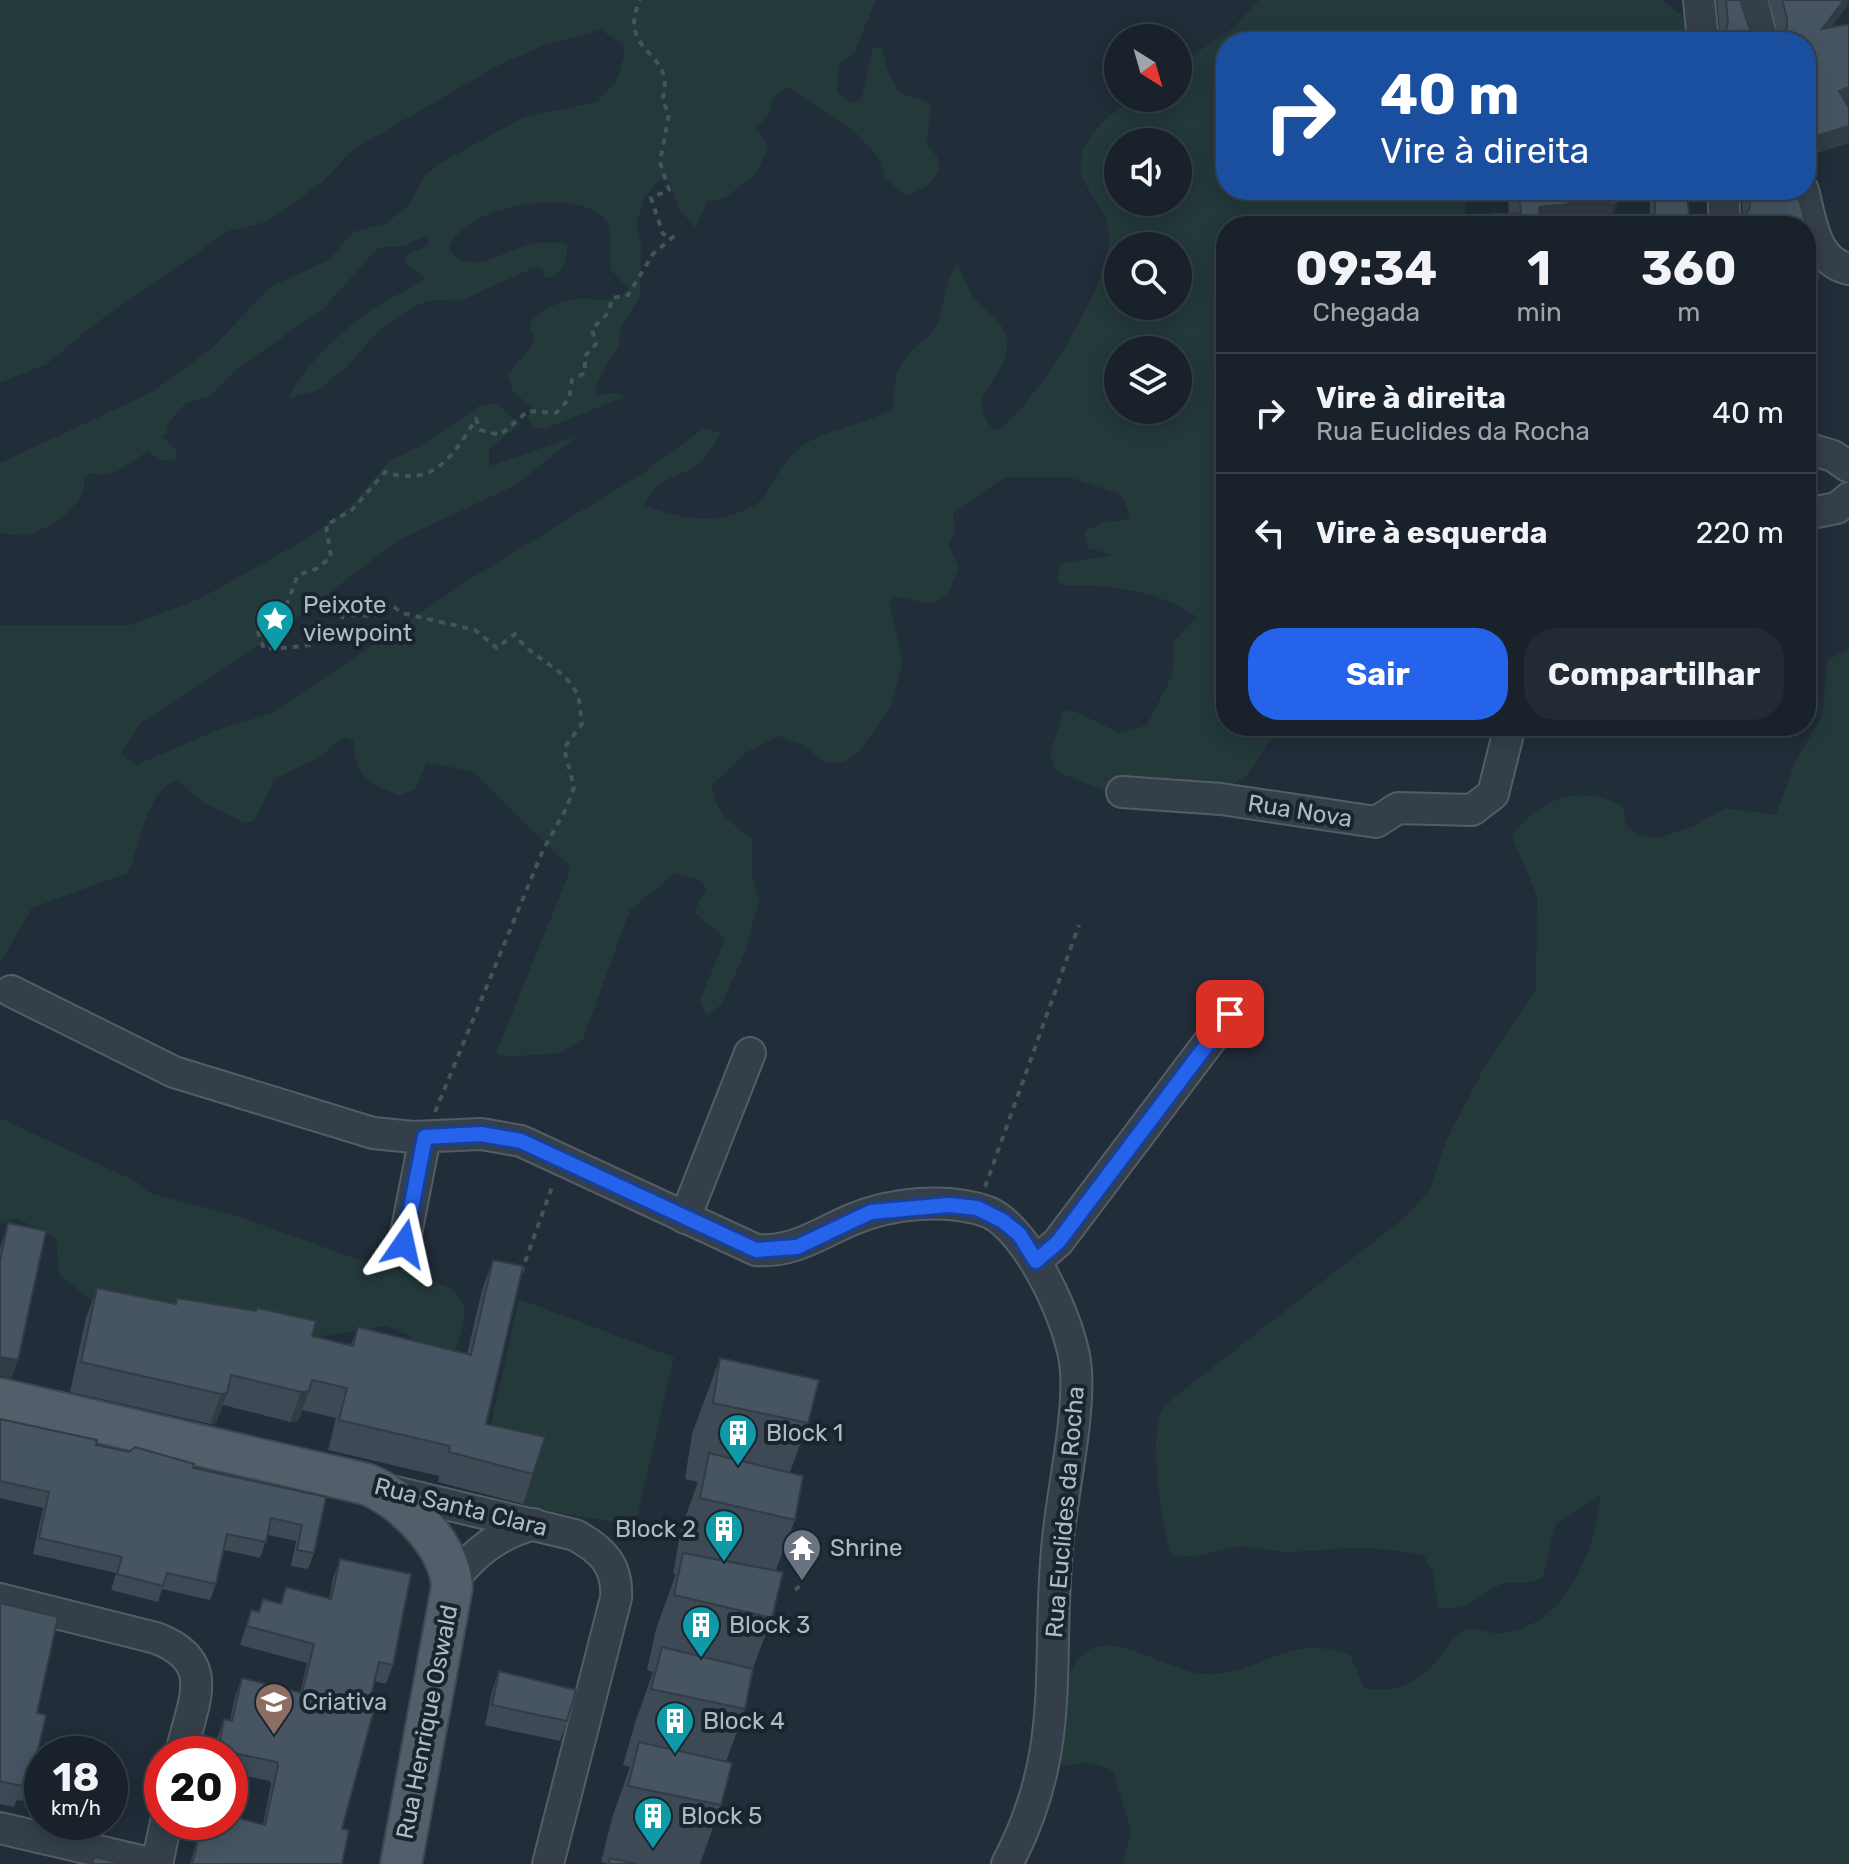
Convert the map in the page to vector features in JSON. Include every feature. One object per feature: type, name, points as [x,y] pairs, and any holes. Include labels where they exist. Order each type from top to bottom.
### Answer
[{"type":"main road","name":"Rua Santa Clara","points":[[0,1399],[381,1489]]},
{"type":"main road","name":"Rua Henrique Oswald","points":[[381,1489],[393,1497],[424,1530],[446,1562],[452,1581],[401,1864]]},
{"type":"street","points":[[1699,0],[1702,32]]},
{"type":"street","points":[[1752,0],[1760,32]]},
{"type":"street","points":[[1816,233],[1822,253],[1837,267],[1849,269]]},
{"type":"street","points":[[1816,451],[1833,456],[1849,467]]},
{"type":"street","points":[[1816,512],[1837,508],[1849,498]]},
{"type":"street","name":"Rua Nova","points":[[1122,792],[1221,799],[1376,822],[1398,808],[1472,810],[1493,794],[1508,736]]},
{"type":"street","name":"Rua Euclides da Rocha","points":[[11,991],[197,1080],[373,1133],[425,1137],[501,1136],[536,1146],[756,1250],[797,1247],[871,1212],[920,1205],[977,1208],[1003,1221],[1019,1234],[1036,1261],[1073,1354],[1075,1396],[1054,1585],[1054,1690],[1049,1743],[1032,1810],[1007,1864]]},
{"type":"street","points":[[1036,1261],[1058,1242],[1230,1014]]},
{"type":"street","points":[[685,1218],[750,1053]]},
{"type":"street","points":[[404,1244],[425,1137]]},
{"type":"street","name":"Rua Santa Clara","points":[[381,1489],[575,1535],[594,1546],[609,1561],[617,1586],[548,1864]]},
{"type":"street","name":"Rua Henrique Oswald","points":[[452,1581],[490,1542],[534,1524]]},
{"type":"street","points":[[0,1599],[156,1638],[189,1655],[196,1670],[196,1688],[185,1736]]},
{"type":"street","points":[[0,1828],[155,1864],[161,1840]]},
{"type":"path","points":[[425,1137],[543,850],[566,809],[574,787],[564,748],[582,724],[577,693],[553,666],[525,649],[515,634],[497,648],[475,630],[402,613],[390,604],[374,616],[343,615],[338,630],[324,643],[264,649],[257,629],[260,620],[285,608],[298,575],[316,569],[331,557],[326,525],[352,510],[385,472],[405,478],[432,471],[452,458],[476,419],[480,430],[500,435],[528,411],[556,413],[569,399],[572,380],[585,373],[585,356],[596,344],[592,329],[609,312],[612,298],[628,295],[653,254],[673,237],[663,234],[651,198],[669,190],[660,162],[669,114],[662,100],[668,83],[665,69],[650,57],[635,32],[640,0]]},
{"type":"path","points":[[977,1208],[1079,925]]},
{"type":"path","points":[[518,1283],[562,1159]]},
{"type":"path","points":[[795,1590],[802,1584]]},
{"type":"green space","points":[[0,0],[876,0],[854,53],[839,65],[837,92],[852,103],[861,100],[873,48],[882,46],[888,71],[898,89],[931,105],[927,143],[937,157],[938,172],[930,183],[906,195],[885,179],[881,161],[857,134],[789,87],[773,98],[768,116],[755,128],[766,142],[767,152],[754,176],[725,198],[707,202],[695,228],[678,207],[670,182],[661,179],[644,198],[636,225],[641,243],[640,296],[621,327],[619,345],[595,386],[598,395],[616,393],[624,397],[539,429],[529,420],[533,409],[513,391],[507,375],[531,347],[534,338],[531,321],[559,303],[616,298],[629,289],[611,270],[608,226],[593,210],[549,202],[523,205],[497,211],[475,221],[458,234],[449,250],[457,258],[477,262],[530,244],[567,245],[565,263],[554,277],[545,277],[542,269],[533,268],[460,301],[433,300],[416,305],[378,331],[346,368],[316,391],[289,398],[314,361],[352,324],[375,307],[425,279],[405,262],[407,254],[425,247],[429,240],[422,237],[405,246],[378,248],[323,309],[241,366],[210,396],[185,404],[167,425],[168,433],[162,436],[176,449],[176,459],[162,461],[148,451],[118,471],[103,475],[90,473],[73,507],[55,522],[26,535],[0,533],[0,463],[152,392],[211,349],[270,287],[329,260],[353,232],[386,223],[408,206],[426,174],[440,163],[524,117],[597,102],[616,81],[625,55],[623,45],[601,30],[545,45],[501,64],[354,149],[321,183],[266,222],[229,231],[92,326],[47,364],[0,383]]},
{"type":"green space","points":[[1259,0],[1662,0],[1692,23],[1692,32],[1228,32]]},
{"type":"green space","points":[[1216,40],[1216,200],[1468,200],[1464,216],[1216,216],[1216,736],[1278,736],[1267,745],[1246,776],[1222,790],[1114,795],[1056,771],[1050,755],[1063,712],[1072,710],[1120,733],[1147,725],[1172,676],[1174,641],[1197,617],[1150,595],[1098,586],[1063,586],[1057,580],[1061,563],[1112,555],[1088,548],[1084,531],[1105,522],[1131,519],[1122,495],[1068,477],[1005,477],[953,513],[956,532],[948,543],[959,568],[948,594],[932,604],[897,597],[889,601],[903,662],[891,706],[859,752],[844,762],[825,763],[804,745],[778,736],[746,753],[712,785],[720,810],[752,838],[752,875],[759,901],[744,955],[721,1005],[706,1016],[700,1000],[725,939],[694,912],[706,889],[702,881],[676,873],[630,910],[583,1039],[560,1053],[506,1057],[496,1053],[571,868],[472,771],[426,763],[416,789],[400,796],[378,787],[365,777],[357,764],[353,740],[345,737],[316,759],[275,779],[254,821],[245,823],[204,803],[177,780],[167,786],[151,807],[128,873],[32,908],[0,963],[0,625],[131,625],[201,598],[310,537],[354,503],[388,462],[420,446],[479,406],[497,403],[520,424],[489,449],[489,466],[577,436],[516,485],[397,541],[276,634],[140,724],[121,754],[136,765],[220,729],[272,713],[467,581],[643,473],[704,428],[721,433],[708,453],[698,464],[655,489],[645,506],[684,517],[709,519],[734,514],[755,505],[800,447],[829,432],[873,418],[894,407],[895,381],[900,366],[935,328],[949,278],[957,263],[974,297],[1004,330],[1007,347],[1004,359],[987,389],[982,408],[985,418],[995,430],[999,430],[1033,394],[1068,342],[1097,285],[1104,263],[1104,320],[1192,320],[1192,232],[1108,232],[1099,206],[1086,186],[1081,166],[1082,154],[1094,131],[1114,112],[1192,112],[1192,56]]},
{"type":"green space","points":[[1849,648],[1849,1864],[1123,1864],[1131,1831],[1113,1772],[1087,1763],[1044,1766],[1065,1684],[1080,1657],[1090,1649],[1103,1646],[1133,1650],[1179,1668],[1208,1674],[1245,1668],[1292,1650],[1328,1649],[1350,1655],[1364,1688],[1386,1689],[1406,1684],[1424,1674],[1463,1631],[1472,1629],[1499,1633],[1522,1628],[1542,1618],[1572,1584],[1592,1540],[1600,1496],[1555,1525],[1543,1577],[1525,1583],[1505,1583],[1459,1607],[1438,1607],[1433,1572],[1424,1556],[1407,1552],[1359,1548],[1287,1552],[1239,1547],[1190,1557],[1172,1556],[1158,1485],[1156,1445],[1160,1414],[1172,1399],[1404,1218],[1429,1191],[1447,1139],[1485,1066],[1536,989],[1537,896],[1512,837],[1522,824],[1547,804],[1577,795],[1608,800],[1623,807],[1626,825],[1640,836],[1658,838],[1694,826],[1725,808],[1776,815],[1795,762],[1810,736],[1816,736],[1816,726],[1822,716],[1827,660]]},
{"type":"green space","points":[[0,1118],[137,1182],[150,1193],[237,1216],[376,1266],[411,1271],[454,1290],[464,1304],[464,1323],[452,1359],[413,1354],[411,1336],[386,1326],[302,1339],[94,1302],[59,1275],[56,1238],[16,1218],[0,1224]]},
{"type":"green space","points":[[519,1299],[674,1357],[635,1526],[522,1506],[533,1467],[484,1456]]},
{"type":"building","points":[[1726,0],[1740,0],[1751,32],[1725,32],[1728,22]]},
{"type":"building","points":[[1782,0],[1844,0],[1822,29],[1849,24],[1849,87],[1839,91],[1849,108],[1849,126],[1816,136],[1816,32],[1784,32],[1787,18]]},
{"type":"building","points":[[1520,200],[1568,200],[1569,204],[1539,207],[1540,216],[1492,216],[1521,214]]},
{"type":"building","points":[[1578,200],[1617,200],[1616,204]]},
{"type":"building","points":[[1655,200],[1688,200],[1689,215],[1642,216],[1655,214]]},
{"type":"building","points":[[1750,200],[1800,200],[1804,216],[1745,216]]},
{"type":"building","points":[[8,1223],[46,1231],[18,1360],[0,1357],[0,1261]]},
{"type":"building","points":[[493,1260],[523,1266],[486,1424],[545,1437],[533,1474],[449,1452],[450,1446],[339,1420],[347,1388],[312,1380],[309,1391],[301,1392],[231,1375],[227,1393],[221,1394],[81,1362],[97,1288],[176,1304],[177,1298],[256,1311],[257,1308],[316,1321],[312,1336],[353,1346],[358,1327],[471,1355]]},
{"type":"building","points":[[720,1358],[819,1380],[808,1423],[713,1403]]},
{"type":"building","points":[[0,1419],[97,1440],[96,1445],[129,1452],[135,1447],[194,1464],[193,1468],[326,1497],[314,1553],[297,1550],[302,1525],[271,1518],[266,1542],[227,1534],[216,1584],[167,1573],[163,1586],[117,1574],[122,1557],[39,1538],[49,1492],[0,1481]]},
{"type":"building","points":[[709,1453],[803,1476],[795,1520],[700,1498]]},
{"type":"building","points":[[683,1553],[783,1572],[772,1618],[674,1595]]},
{"type":"building","points":[[340,1559],[411,1574],[393,1665],[379,1662],[370,1700],[376,1702],[342,1829],[349,1830],[342,1864],[192,1864],[198,1840],[248,1840],[248,1821],[265,1825],[277,1762],[248,1756],[248,1736],[221,1736],[224,1719],[232,1721],[242,1678],[302,1693],[314,1644],[247,1626],[251,1610],[259,1612],[263,1599],[281,1604],[286,1587],[331,1599]]},
{"type":"building","points":[[0,1603],[58,1617],[37,1713],[46,1715],[41,1736],[24,1736],[22,1786],[0,1781]]},
{"type":"building","points":[[662,1647],[753,1669],[745,1709],[651,1689]]},
{"type":"building","points":[[499,1671],[576,1690],[567,1721],[492,1705]]},
{"type":"building","points":[[639,1742],[732,1763],[721,1805],[628,1786]]},
{"type":"building","points":[[94,1857],[125,1864],[92,1864]]},
{"type":"building","points":[[610,1858],[637,1864],[609,1864]]},
{"type":"place","name":"Peixote viewpoint","points":[[275,653]]},
{"type":"place","name":"Block 1","points":[[738,1467]]},
{"type":"place","name":"Block 2","points":[[724,1563]]},
{"type":"place","name":"Shrine","points":[[802,1582]]},
{"type":"place","name":"Block 3","points":[[701,1659]]},
{"type":"place","name":"Criativa","points":[[274,1736]]},
{"type":"place","name":"Block 4","points":[[675,1755]]},
{"type":"place","name":"Block 5","points":[[653,1850]]},
{"type":"route","points":[[404,1244],[425,1137],[481,1134],[536,1146],[756,1250],[797,1247],[871,1212],[920,1205],[949,1205],[977,1208],[1003,1221],[1019,1234],[1036,1261],[1058,1242],[1230,1014]]}]
